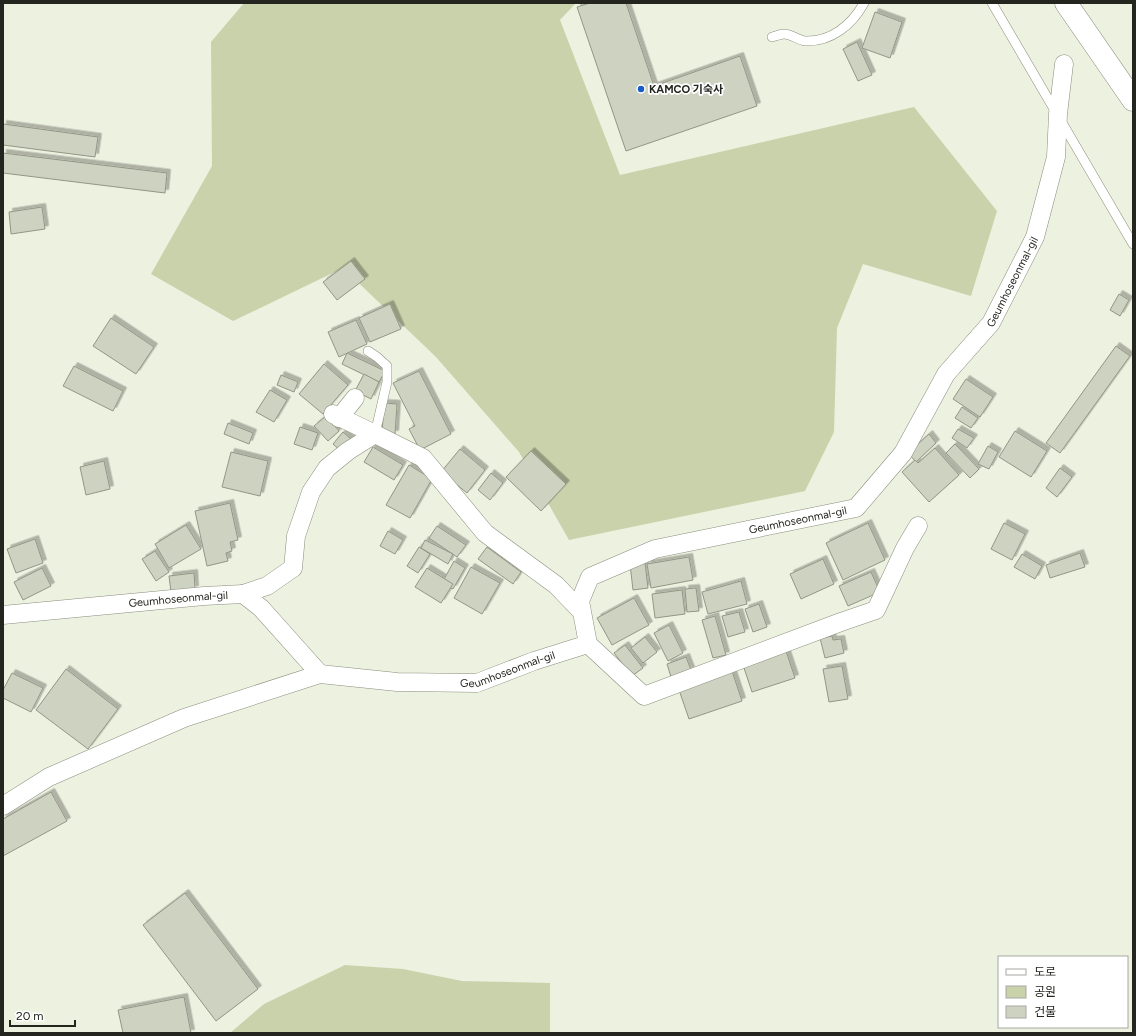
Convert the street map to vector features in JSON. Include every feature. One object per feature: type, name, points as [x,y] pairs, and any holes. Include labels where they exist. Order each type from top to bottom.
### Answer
[{"type":"main road","points":[[1066,3],[1133,100]]},
{"type":"street","name":"Geumhoseonmal-gil","points":[[3,806],[49,777],[184,718],[320,674],[397,682],[477,683],[534,661],[588,644],[580,601],[590,577],[654,549],[856,508],[903,453],[946,374],[991,323],[1035,237],[1056,157],[1058,114],[1064,64]]},
{"type":"street","points":[[355,398],[336,416],[423,458],[485,533],[556,584],[581,611]]},
{"type":"street","points":[[243,594],[267,586],[293,568],[296,536],[311,492],[327,468],[348,451],[375,434]]},
{"type":"street","points":[[588,644],[644,696],[876,610],[905,548],[918,526]]},
{"type":"street","name":"Geumhoseonmal-gil","points":[[3,615],[204,596],[243,594],[261,608],[320,674]]},
{"type":"lane","points":[[772,37],[785,34],[804,41],[824,39],[839,32],[864,3]]},
{"type":"lane","points":[[992,3],[1133,244]]},
{"type":"lane","points":[[368,351],[387,366],[386,382],[375,434]]},
{"type":"green space","points":[[244,3],[576,3],[560,20],[620,175],[914,107],[997,211],[971,296],[863,264],[837,328],[834,432],[805,491],[569,540],[519,452],[436,357],[343,268],[233,321],[151,274],[212,166],[211,42]]},
{"type":"green space","points":[[345,965],[403,969],[462,981],[550,983],[550,1033],[230,1033],[264,1004]]},
{"type":"building","points":[[590,3],[626,3],[654,86],[740,56],[757,106],[626,151],[577,7]]},
{"type":"building","points":[[875,12],[902,22],[890,58],[862,48]]},
{"type":"building","points":[[857,42],[872,75],[858,81],[843,49]]},
{"type":"building","points":[[3,124],[98,137],[95,157],[3,145]]},
{"type":"building","points":[[3,153],[167,173],[165,193],[3,173]]},
{"type":"building","points":[[42,207],[45,229],[11,234],[9,212]]},
{"type":"building","points":[[351,261],[365,279],[337,300],[323,282]]},
{"type":"building","points":[[1119,294],[1129,300],[1120,316],[1110,310]]},
{"type":"building","points":[[390,304],[401,329],[370,342],[359,318]]},
{"type":"building","points":[[111,318],[154,347],[136,374],[93,346]]},
{"type":"building","points":[[356,320],[367,344],[339,357],[328,332]]},
{"type":"building","points":[[1116,346],[1130,356],[1060,453],[1046,443]]},
{"type":"building","points":[[347,353],[385,371],[379,382],[342,364]]},
{"type":"building","points":[[324,364],[348,385],[323,414],[299,394]]},
{"type":"building","points":[[74,366],[123,391],[113,411],[63,386]]},
{"type":"building","points":[[419,371],[451,434],[420,450],[409,429],[415,426],[393,383]]},
{"type":"building","points":[[364,374],[379,382],[371,399],[355,391]]},
{"type":"building","points":[[281,375],[298,382],[294,392],[277,385]]},
{"type":"building","points":[[966,379],[993,397],[980,417],[953,399]]},
{"type":"building","points":[[270,390],[287,400],[274,422],[256,412]]},
{"type":"building","points":[[384,403],[397,404],[395,434],[382,433]]},
{"type":"building","points":[[962,407],[978,418],[971,428],[955,418]]},
{"type":"building","points":[[326,416],[339,431],[328,441],[314,426]]},
{"type":"building","points":[[228,423],[253,433],[249,444],[224,434]]},
{"type":"building","points":[[300,427],[318,433],[312,450],[294,444]]},
{"type":"building","points":[[958,429],[974,438],[967,448],[952,438]]},
{"type":"building","points":[[1015,431],[1047,451],[1031,477],[999,457]]},
{"type":"building","points":[[343,432],[352,440],[342,452],[333,444]]},
{"type":"building","points":[[929,434],[936,443],[916,462],[908,453]]},
{"type":"building","points":[[955,444],[979,469],[970,478],[946,453]]},
{"type":"building","points":[[988,446],[998,452],[989,469],[978,464]]},
{"type":"building","points":[[373,447],[403,465],[394,480],[364,462]]},
{"type":"building","points":[[935,448],[959,475],[929,502],[902,472],[915,460],[918,463]]},
{"type":"building","points":[[460,449],[485,470],[467,493],[441,472]]},
{"type":"building","points":[[531,451],[566,484],[541,511],[506,477]]},
{"type":"building","points":[[231,452],[268,461],[260,496],[222,487]]},
{"type":"building","points":[[104,461],[110,489],[86,495],[80,467]]},
{"type":"building","points":[[409,465],[432,479],[410,518],[386,505]]},
{"type":"building","points":[[1060,468],[1072,477],[1057,497],[1046,488]]},
{"type":"building","points":[[491,473],[503,483],[490,500],[478,490]]},
{"type":"building","points":[[230,503],[238,540],[230,542],[232,551],[226,553],[228,561],[207,566],[195,511]]},
{"type":"building","points":[[868,523],[885,560],[843,580],[826,543]]},
{"type":"building","points":[[1004,523],[1025,534],[1012,560],[991,549]]},
{"type":"building","points":[[186,525],[201,549],[169,568],[155,544]]},
{"type":"building","points":[[437,526],[466,545],[457,557],[429,538]]},
{"type":"building","points":[[388,531],[403,540],[395,554],[380,546]]},
{"type":"building","points":[[35,539],[43,563],[16,573],[7,549]]},
{"type":"building","points":[[425,540],[453,554],[448,564],[421,548]]},
{"type":"building","points":[[419,547],[430,554],[418,573],[407,566]]},
{"type":"building","points":[[487,547],[521,572],[513,584],[478,559]]},
{"type":"building","points":[[155,551],[169,572],[156,581],[142,559]]},
{"type":"building","points":[[1080,553],[1085,567],[1050,578],[1046,565]]},
{"type":"building","points":[[1022,554],[1042,566],[1035,579],[1014,567]]},
{"type":"building","points":[[689,557],[693,580],[651,588],[647,564]]},
{"type":"building","points":[[823,559],[834,584],[801,599],[790,574]]},
{"type":"building","points":[[454,561],[465,568],[453,589],[442,583]]},
{"type":"building","points":[[645,563],[648,588],[633,590],[630,564]]},
{"type":"building","points":[[471,567],[500,583],[482,614],[454,598]]},
{"type":"building","points":[[42,568],[51,586],[23,600],[14,582]]},
{"type":"building","points":[[427,568],[453,584],[441,603],[415,587]]},
{"type":"building","points":[[871,572],[880,592],[848,606],[839,586]]},
{"type":"building","points":[[194,573],[195,589],[171,592],[169,576]]},
{"type":"building","points":[[741,581],[747,604],[708,614],[702,592]]},
{"type":"building","points":[[696,588],[699,611],[687,612],[685,589]]},
{"type":"building","points":[[682,590],[685,614],[655,618],[652,594]]},
{"type":"building","points":[[634,598],[649,625],[612,645],[597,618]]},
{"type":"building","points":[[759,604],[767,627],[753,632],[745,609]]},
{"type":"building","points":[[739,612],[745,632],[728,637],[722,616]]},
{"type":"building","points":[[715,616],[726,655],[713,658],[702,620]]},
{"type":"building","points":[[669,625],[683,653],[668,661],[654,633]]},
{"type":"building","points":[[832,636],[833,640],[841,639],[844,653],[825,658],[820,638]]},
{"type":"building","points":[[645,637],[657,652],[643,663],[631,648]]},
{"type":"building","points":[[625,645],[643,668],[632,676],[614,653]]},
{"type":"building","points":[[786,651],[795,678],[752,692],[743,665]]},
{"type":"building","points":[[686,657],[691,670],[671,677],[667,664]]},
{"type":"building","points":[[842,666],[848,699],[829,702],[823,669]]},
{"type":"building","points":[[66,669],[118,709],[88,749],[36,710]]},
{"type":"building","points":[[732,671],[742,701],[689,719],[679,690]]},
{"type":"building","points":[[12,673],[43,688],[31,712],[3,698],[3,690]]},
{"type":"building","points":[[51,792],[67,821],[3,856],[3,819]]},
{"type":"building","points":[[185,893],[258,989],[216,1021],[143,925]]},
{"type":"building","points":[[184,997],[191,1033],[123,1033],[118,1010]]},
{"type":"place","name":"KAMCO 기숙사","points":[[641,89]]}]
